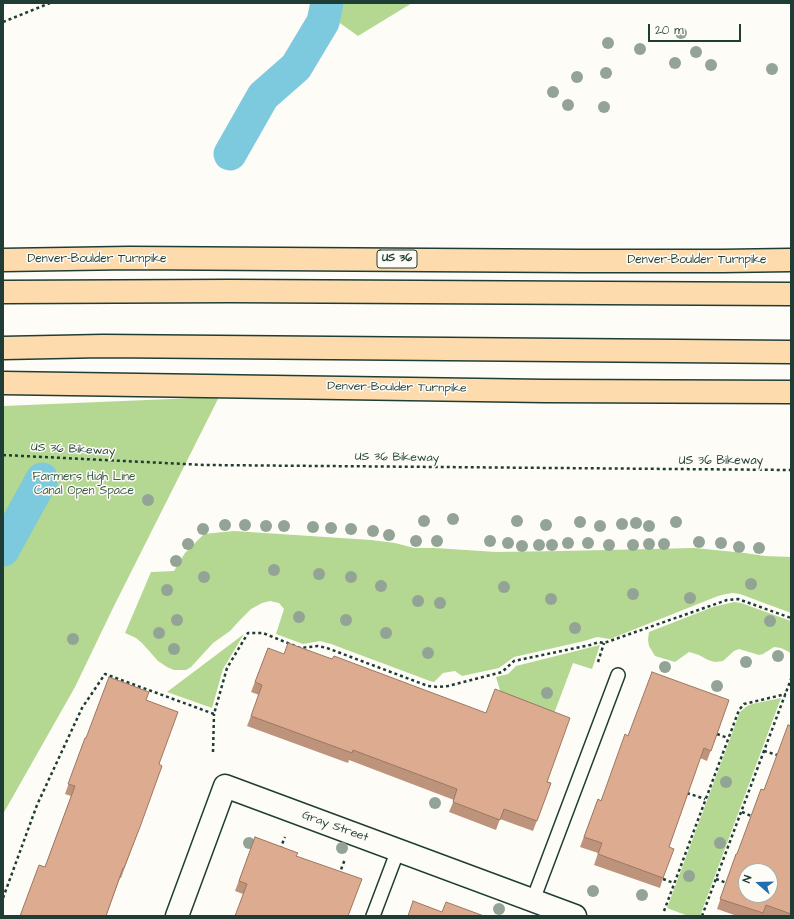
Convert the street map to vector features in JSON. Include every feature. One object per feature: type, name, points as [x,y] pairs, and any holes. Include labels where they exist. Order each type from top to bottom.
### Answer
[{"type":"highway","name":"Denver–Boulder Turnpike","points":[[3,260],[137,258],[722,261],[791,260]]},
{"type":"highway","points":[[3,292],[239,291],[791,294]]},
{"type":"highway","points":[[3,348],[111,346],[791,352]]},
{"type":"highway","name":"Denver–Boulder Turnpike","points":[[3,383],[545,391],[791,392]]},
{"type":"street","name":"Gray Street","points":[[177,916],[225,786],[575,916]]},
{"type":"lane","points":[[533,900],[618,675]]},
{"type":"lane","points":[[373,916],[398,850]]},
{"type":"path","points":[[3,22],[50,3]]},
{"type":"path","name":"US 36 Bikeway","points":[[3,455],[205,465],[791,470]]},
{"type":"path","points":[[213,752],[214,714],[228,668],[248,633],[263,633],[300,648],[318,646],[327,648],[428,686],[448,686],[502,672],[514,661],[598,642],[604,643],[727,600],[738,599],[791,618]]},
{"type":"path","points":[[595,668],[604,643]]},
{"type":"path","points":[[3,898],[37,805],[82,708],[106,674],[214,714]]},
{"type":"path","points":[[702,916],[791,679]]},
{"type":"path","points":[[664,911],[739,710],[744,704],[786,694]]},
{"type":"path","points":[[717,734],[728,738]]},
{"type":"path","points":[[764,751],[777,755]]},
{"type":"path","points":[[687,793],[705,799]]},
{"type":"path","points":[[742,812],[751,816]]},
{"type":"path","points":[[280,850],[285,836]]},
{"type":"path","points":[[339,876],[345,859]]},
{"type":"path","points":[[663,879],[674,883]]},
{"type":"path","points":[[716,879],[727,883]]},
{"type":"green space","points":[[312,3],[412,3],[358,36]]},
{"type":"green space","name":"Farmers High Line Canal Open Space","points":[[219,397],[75,687],[3,814],[3,406]]},
{"type":"green space","points":[[234,531],[371,540],[395,543],[414,548],[496,552],[695,548],[765,556],[791,557],[791,613],[740,594],[726,594],[610,639],[597,637],[514,657],[499,668],[462,676],[455,671],[443,673],[434,682],[331,644],[320,641],[303,644],[276,634],[284,609],[279,603],[270,601],[262,603],[251,609],[230,631],[213,643],[191,667],[186,670],[174,670],[167,667],[158,661],[136,638],[125,633],[151,572],[174,571],[185,553],[204,534]]},
{"type":"green space","points":[[734,602],[741,603],[791,621],[791,653],[781,648],[774,647],[759,655],[739,649],[734,651],[723,661],[715,662],[689,652],[675,662],[655,656],[649,646],[649,632],[713,607]]},
{"type":"green space","points":[[244,634],[223,669],[212,708],[167,692]]},
{"type":"green space","points":[[600,645],[592,669],[573,663],[555,711],[551,716],[502,697],[496,677],[508,674],[516,666]]},
{"type":"green space","points":[[781,698],[700,916],[688,916],[667,908],[740,712],[752,704]]},
{"type":"building","points":[[288,643],[332,659],[334,656],[486,713],[495,689],[570,718],[547,782],[551,783],[537,821],[504,809],[500,820],[453,802],[457,789],[353,750],[352,753],[251,716],[262,685],[255,682],[268,648],[284,654]]},
{"type":"building","points":[[652,672],[729,700],[711,751],[704,748],[669,847],[674,849],[663,878],[598,854],[602,843],[584,837],[598,799],[601,801],[625,734],[628,736]]},
{"type":"building","points":[[109,677],[149,692],[146,700],[178,712],[159,764],[162,766],[140,827],[123,868],[106,916],[20,916],[39,865],[45,867],[75,786],[68,784]]},
{"type":"building","points":[[788,725],[791,726],[791,914],[766,905],[763,913],[720,899],[761,789],[764,790]]},
{"type":"building","points":[[255,837],[298,853],[296,856],[362,879],[348,916],[235,916],[247,884],[239,881]]},
{"type":"building","points":[[413,901],[442,912],[446,902],[484,916],[408,916]]},
{"type":"waterway","points":[[230,154],[263,96],[296,67],[323,22],[327,3]]},
{"type":"waterway","points":[[3,550],[42,479]]}]
